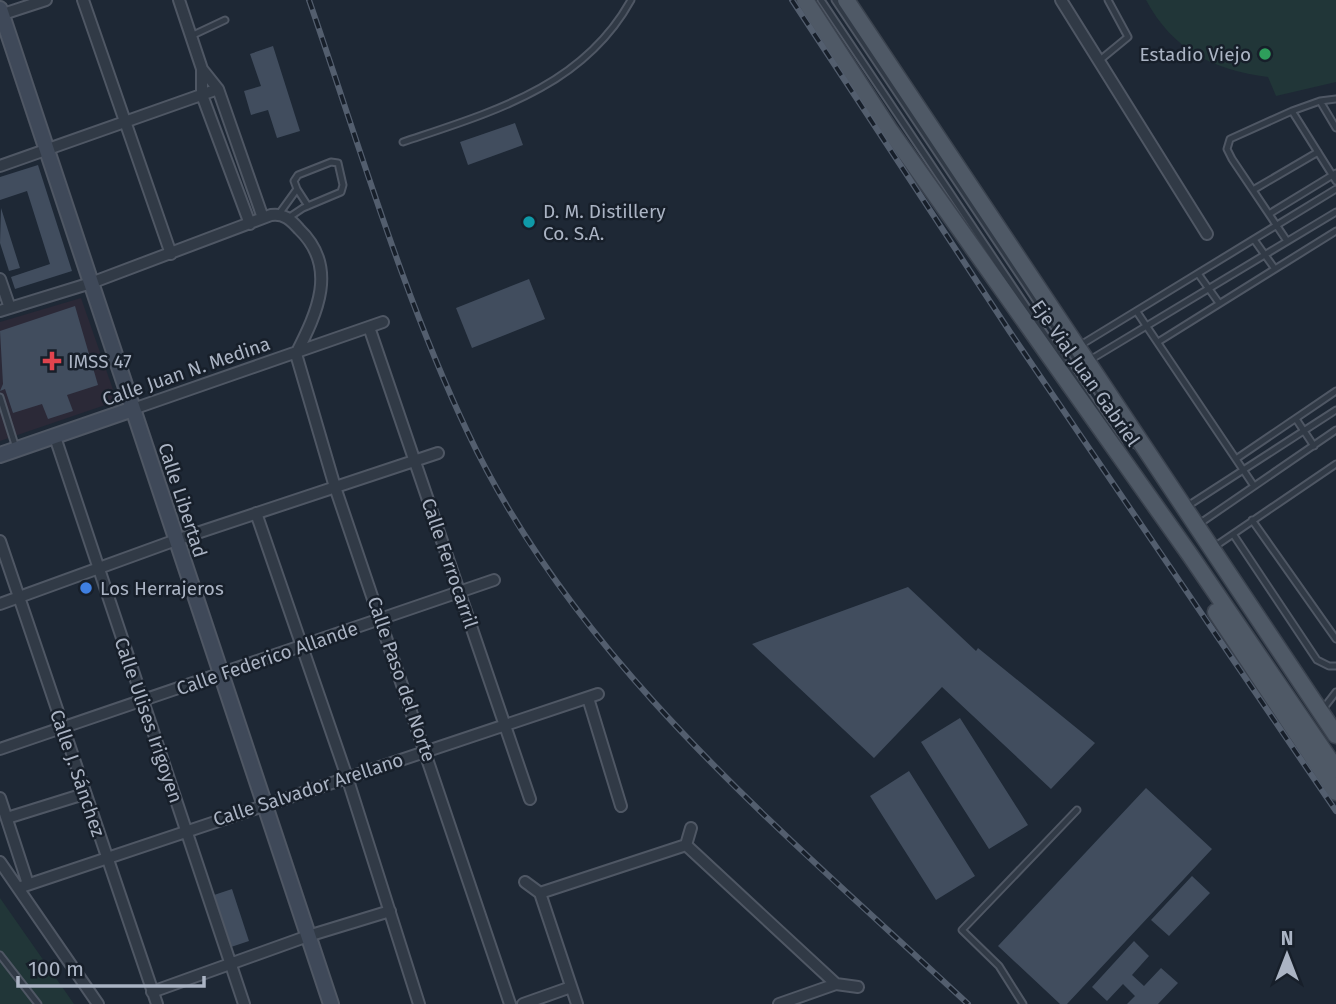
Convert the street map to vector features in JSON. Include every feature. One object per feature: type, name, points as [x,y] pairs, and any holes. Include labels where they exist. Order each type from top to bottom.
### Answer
[{"type":"main road","name":"Eje Vial Juan Gabriel","points":[[804,0],[897,140],[1190,555],[1336,769]]},
{"type":"main road","name":"Eje Vial Juan Gabriel","points":[[846,0],[1336,735]]},
{"type":"main road","points":[[1190,555],[1217,616],[1336,792]]},
{"type":"street","points":[[1,13],[46,0]]},
{"type":"street","points":[[83,0],[171,254]]},
{"type":"street","points":[[179,0],[202,69],[202,95],[250,224]]},
{"type":"street","points":[[1061,0],[1207,234]]},
{"type":"street","name":"Calle Libertad","points":[[1,13],[331,1004]]},
{"type":"street","points":[[202,69],[218,89],[263,218]]},
{"type":"street","points":[[0,166],[218,89]]},
{"type":"street","points":[[0,279],[5,309],[91,283],[263,218],[283,216],[314,247],[323,277],[316,312],[296,354]]},
{"type":"street","name":"Calle Juan N. Medina","points":[[0,455],[383,322]]},
{"type":"street","name":"Calle Ferrocarril","points":[[369,327],[530,799]]},
{"type":"street","name":"Calle Paso del Norte","points":[[296,354],[335,487],[382,618],[510,1004]]},
{"type":"street","name":"Calle Ulises Irigoyen","points":[[55,437],[244,1004]]},
{"type":"street","points":[[0,604],[176,540],[438,453]]},
{"type":"street","points":[[256,513],[347,777],[419,1004]]},
{"type":"street","name":"Calle J. Sánchez","points":[[0,541],[157,1004]]},
{"type":"street","name":"Calle Federico Allande","points":[[0,748],[494,580]]},
{"type":"street","name":"Calle Salvador Arellano","points":[[23,886],[593,696],[621,806]]},
{"type":"street","points":[[7,818],[84,794]]},
{"type":"street","points":[[0,798],[23,886]]},
{"type":"street","points":[[686,845],[691,828]]},
{"type":"street","points":[[540,893],[686,845]]},
{"type":"street","points":[[686,845],[836,984]]},
{"type":"street","points":[[0,862],[23,886],[99,1004]]},
{"type":"street","points":[[525,882],[540,893],[571,987],[573,1003]]},
{"type":"street","points":[[152,992],[308,936],[390,911]]},
{"type":"street","points":[[779,1004],[836,984],[858,987]]},
{"type":"street","points":[[523,1004],[571,987]]},
{"type":"lane","points":[[403,142],[542,89],[586,60],[606,40],[631,0]]},
{"type":"lane","points":[[821,0],[1118,439],[1122,461]]},
{"type":"lane","points":[[835,0],[1130,442],[1146,451]]},
{"type":"lane","points":[[1100,60],[1128,37],[1108,0]]},
{"type":"lane","points":[[191,36],[225,20]]},
{"type":"lane","points":[[1287,241],[1227,149],[1230,139],[1292,111],[1320,101],[1336,99]]},
{"type":"lane","points":[[1320,101],[1336,128]]},
{"type":"lane","points":[[1269,214],[1335,177],[1292,111]]},
{"type":"lane","points":[[1253,190],[1318,152]]},
{"type":"lane","points":[[283,216],[308,206],[343,189],[340,166],[331,162],[301,173],[295,181],[308,206]]},
{"type":"lane","points":[[283,216],[297,189]]},
{"type":"lane","points":[[1077,347],[1255,241],[1336,189]]},
{"type":"lane","points":[[1087,362],[1265,254],[1335,215]]},
{"type":"lane","points":[[1158,342],[1336,231]]},
{"type":"lane","points":[[1255,241],[1275,269]]},
{"type":"lane","points":[[1199,275],[1219,303]]},
{"type":"lane","points":[[1137,312],[1254,486]]},
{"type":"lane","points":[[1236,459],[1336,391]]},
{"type":"lane","points":[[0,397],[17,449]]},
{"type":"lane","points":[[1185,509],[1336,410]]},
{"type":"lane","points":[[1296,419],[1314,446]]},
{"type":"lane","points":[[1196,525],[1336,430]]},
{"type":"lane","points":[[1212,548],[1336,464]]},
{"type":"lane","points":[[1252,520],[1336,639]]},
{"type":"lane","points":[[1233,534],[1317,660],[1329,666],[1336,666]]},
{"type":"lane","points":[[1321,712],[1336,692]]},
{"type":"lane","points":[[1023,1004],[999,966],[962,930],[1077,810]]},
{"type":"lane","points":[[1,960],[38,1004]]},
{"type":"shaded area","name":"IMSS 47","points":[[81,298],[117,401],[0,441],[0,322]]},
{"type":"green space","name":"Estadio Viejo","points":[[1146,0],[1336,0],[1336,82],[1276,96],[1268,77],[1230,69],[1196,55],[1169,32]]},
{"type":"green space","points":[[0,898],[74,1004],[0,1004]]},
{"type":"building","points":[[273,46],[300,131],[277,138],[268,110],[251,115],[244,91],[261,86],[250,54]]},
{"type":"building","points":[[515,123],[523,145],[468,165],[460,142]]},
{"type":"building","points":[[38,165],[72,271],[15,289],[11,277],[50,264],[27,191],[0,200],[0,177]]},
{"type":"building","points":[[1,208],[20,268],[9,271],[0,243]]},
{"type":"building","points":[[529,279],[545,319],[472,348],[456,308]]},
{"type":"building","name":"IMSS 47","points":[[75,306],[98,385],[67,395],[73,411],[48,419],[42,404],[13,413],[5,389],[0,391],[3,384],[0,331]]},
{"type":"building","points":[[908,587],[976,651],[978,648],[1095,743],[1051,789],[942,687],[874,758],[752,644]]},
{"type":"building","points":[[960,718],[1028,825],[989,849],[921,742]]},
{"type":"building","points":[[909,771],[975,876],[936,900],[870,796]]},
{"type":"building","points":[[1146,788],[1212,849],[1067,1004],[1060,1004],[998,946]]},
{"type":"building","points":[[1192,876],[1210,893],[1169,936],[1151,920]]},
{"type":"building","points":[[232,889],[249,941],[231,947],[214,895]]},
{"type":"building","points":[[1134,941],[1149,956],[1132,975],[1144,986],[1161,968],[1178,983],[1158,1004],[1127,1004],[1135,996],[1123,984],[1107,1001],[1092,987]]},
{"type":"railway","points":[[309,0],[402,274],[423,328],[468,433],[513,517],[566,596],[626,670],[690,741],[758,809],[968,1004]]},
{"type":"railway","points":[[792,0],[1010,332],[1336,811]]},
{"type":"place","name":"Estadio Viejo","points":[[1265,54]]},
{"type":"place","name":"D. M. Distillery Co. S.A.","points":[[529,222]]},
{"type":"place","name":"IMSS 47","points":[[52,361]]},
{"type":"place","name":"Los Herrajeros","points":[[86,588]]}]
